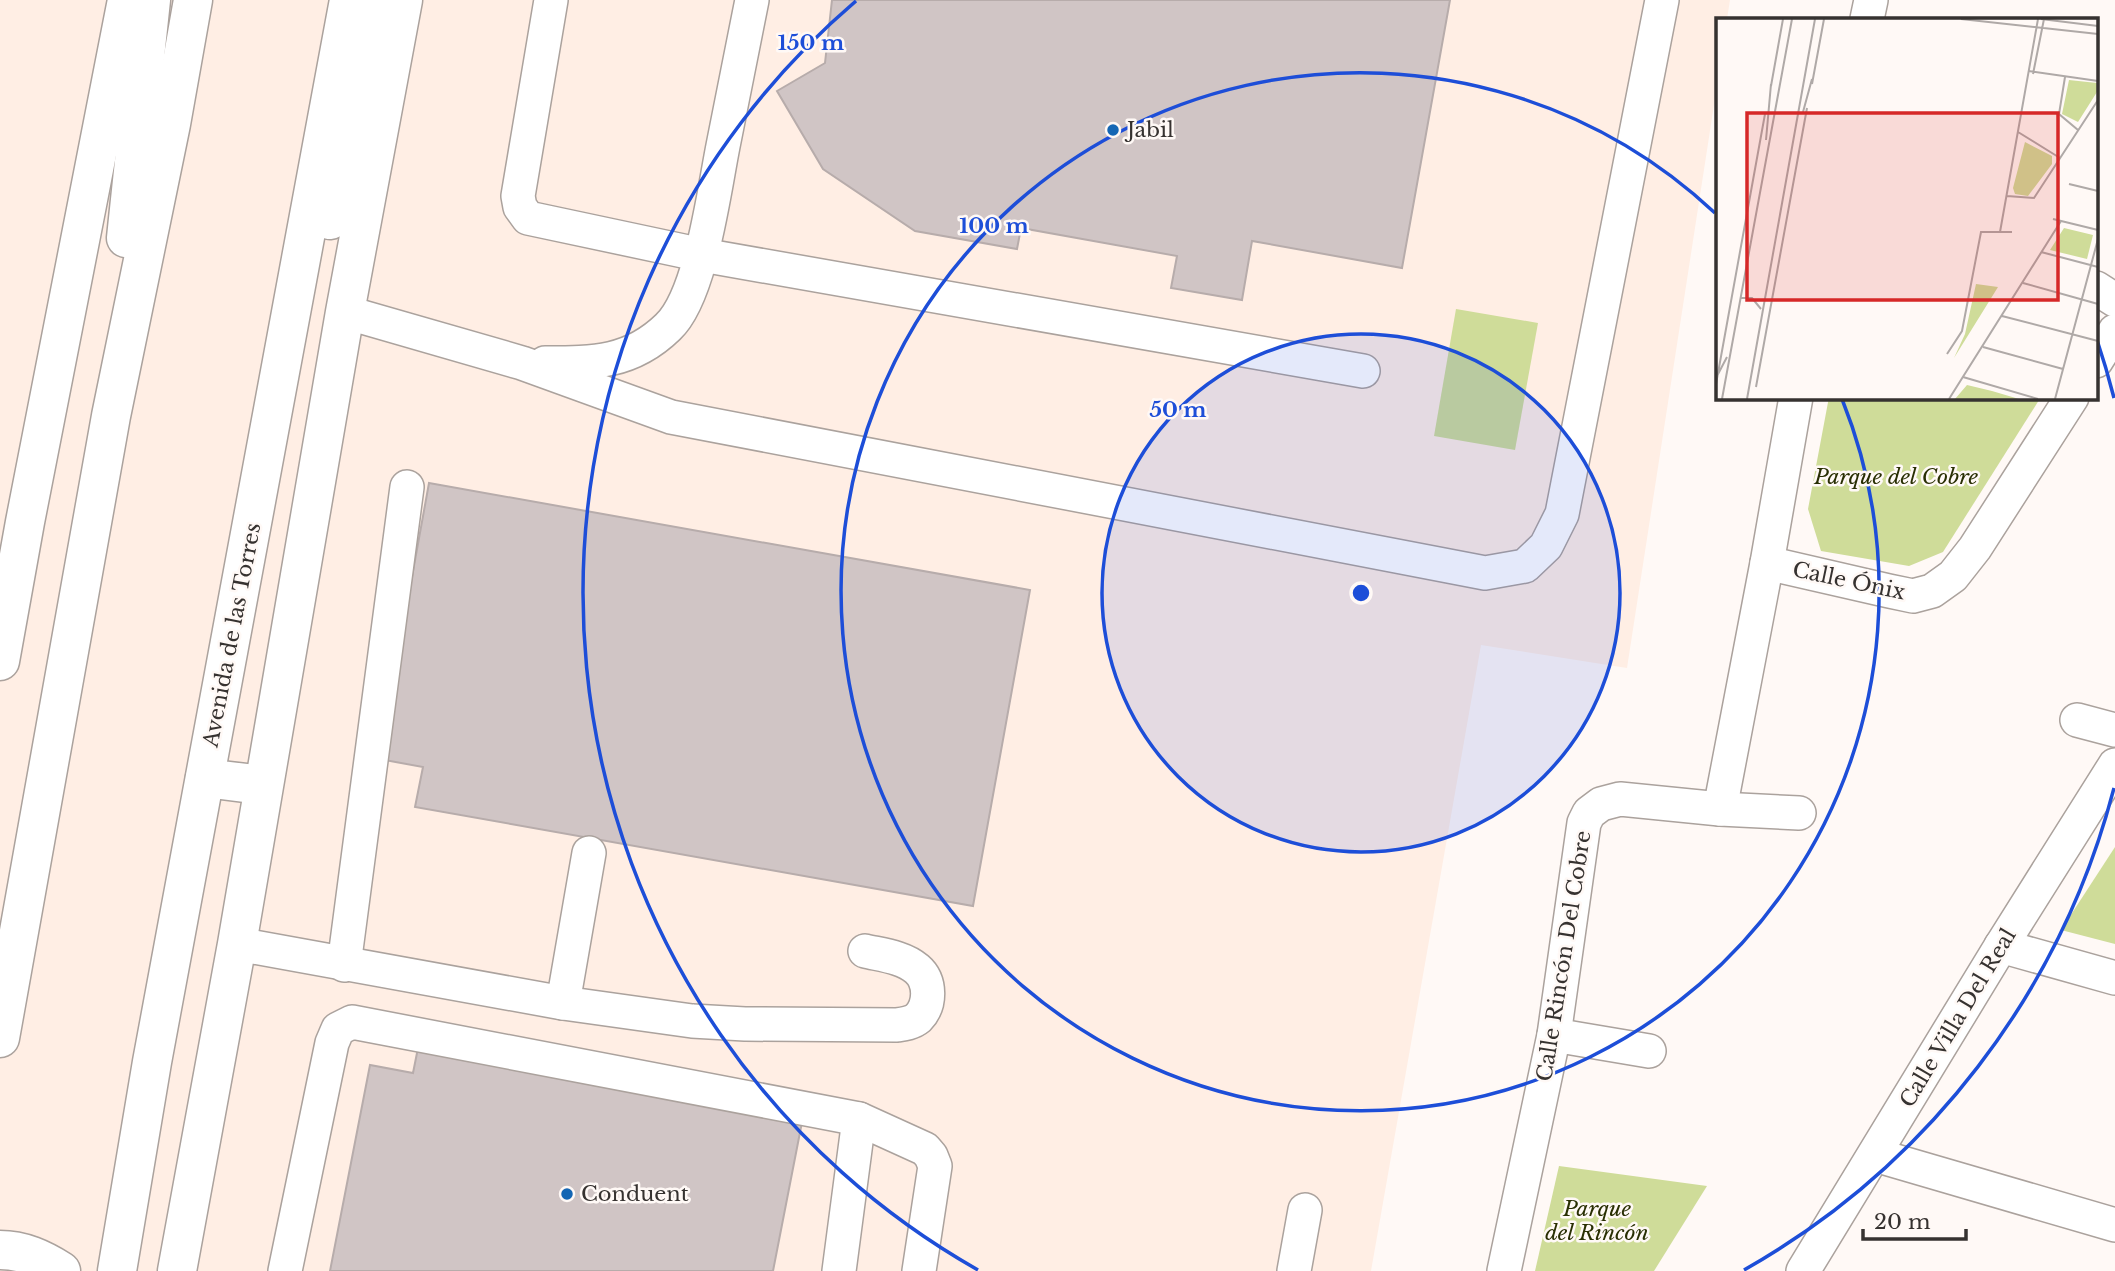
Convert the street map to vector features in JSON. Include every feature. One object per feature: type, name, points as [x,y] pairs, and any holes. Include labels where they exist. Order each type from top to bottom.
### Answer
[{"type":"main road","points":[[0,661],[8,568],[127,0]]},
{"type":"main road","points":[[111,416],[125,238],[151,0]]},
{"type":"main road","points":[[0,1038],[111,416],[171,124],[192,0]]},
{"type":"main road","name":"Avenida de las Torres","points":[[117,1271],[152,1062],[349,0]]},
{"type":"main road","points":[[286,344],[335,202],[353,132],[380,0]]},
{"type":"main road","points":[[177,1271],[402,0]]},
{"type":"main road","points":[[205,778],[262,785]]},
{"type":"main road","points":[[0,1250],[12,1250],[37,1257],[61,1271]]},
{"type":"street","points":[[551,0],[518,196],[520,207],[528,218],[702,255],[1363,371]]},
{"type":"street","points":[[522,363],[595,363],[627,355],[652,341],[671,325],[682,307],[702,255],[752,0]]},
{"type":"street","points":[[345,312],[522,363],[671,417],[1485,572],[1525,566],[1546,546],[1562,514],[1662,0]]},
{"type":"street","points":[[1867,18],[1871,0]]},
{"type":"street","points":[[2098,289],[2115,300]]},
{"type":"street","points":[[2098,358],[2115,331]]},
{"type":"street","points":[[1796,399],[1720,809],[1799,813]]},
{"type":"street","name":"Calle Ónix","points":[[1767,563],[1889,592],[1913,596],[1932,591],[1953,576],[1975,548],[2071,399]]},
{"type":"street","points":[[344,965],[407,487]]},
{"type":"street","points":[[2077,720],[2115,730]]},
{"type":"street","name":"Calle Villa Del Real","points":[[1803,1271],[2115,765]]},
{"type":"street","name":"Calle Rincón Del Cobre","points":[[1504,1271],[1554,1035],[1584,823],[1589,813],[1601,804],[1620,799],[1720,809]]},
{"type":"street","points":[[563,1003],[589,853]]},
{"type":"street","points":[[237,944],[563,1003],[692,1021],[897,1025],[919,1017],[928,991],[923,976],[905,961],[865,951]]},
{"type":"street","points":[[2001,946],[2115,978]]},
{"type":"street","points":[[285,1271],[332,1043],[338,1029],[352,1021],[859,1119],[925,1149],[935,1166],[919,1271]]},
{"type":"street","points":[[1554,1035],[1649,1051]]},
{"type":"street","points":[[839,1271],[859,1119]]},
{"type":"street","points":[[1875,1156],[2115,1225]]},
{"type":"street","points":[[1294,1271],[1305,1210]]},
{"type":"shaded area","points":[[0,0],[1730,0],[1727,18],[1716,18],[1716,92],[1627,668],[1481,645],[1371,1271],[0,1271]]},
{"type":"green space","points":[[1456,309],[1538,323],[1515,450],[1434,436]]},
{"type":"green space","name":"Parque del Cobre","points":[[1829,399],[2040,399],[1943,552],[1909,566],[1821,551],[1808,509]]},
{"type":"green space","points":[[2115,847],[2115,944],[2061,930]]},
{"type":"green space","name":"Parque del Rincón","points":[[1559,1166],[1707,1186],[1654,1271],[1535,1271]]},
{"type":"building","name":"Jabil","points":[[832,0],[1450,0],[1402,268],[1252,241],[1242,300],[1171,288],[1177,256],[1021,228],[1017,249],[915,231],[823,169],[777,91],[825,63]]},
{"type":"building","points":[[429,483],[1030,590],[973,906],[415,807],[423,767],[379,759]]},
{"type":"building","name":"Conduent","points":[[419,1043],[803,1117],[773,1271],[330,1271],[370,1065],[413,1073]]},
{"type":"place","name":"Jabil","points":[[1113,130]]},
{"type":"place","name":"Conduent","points":[[567,1194]]}]
